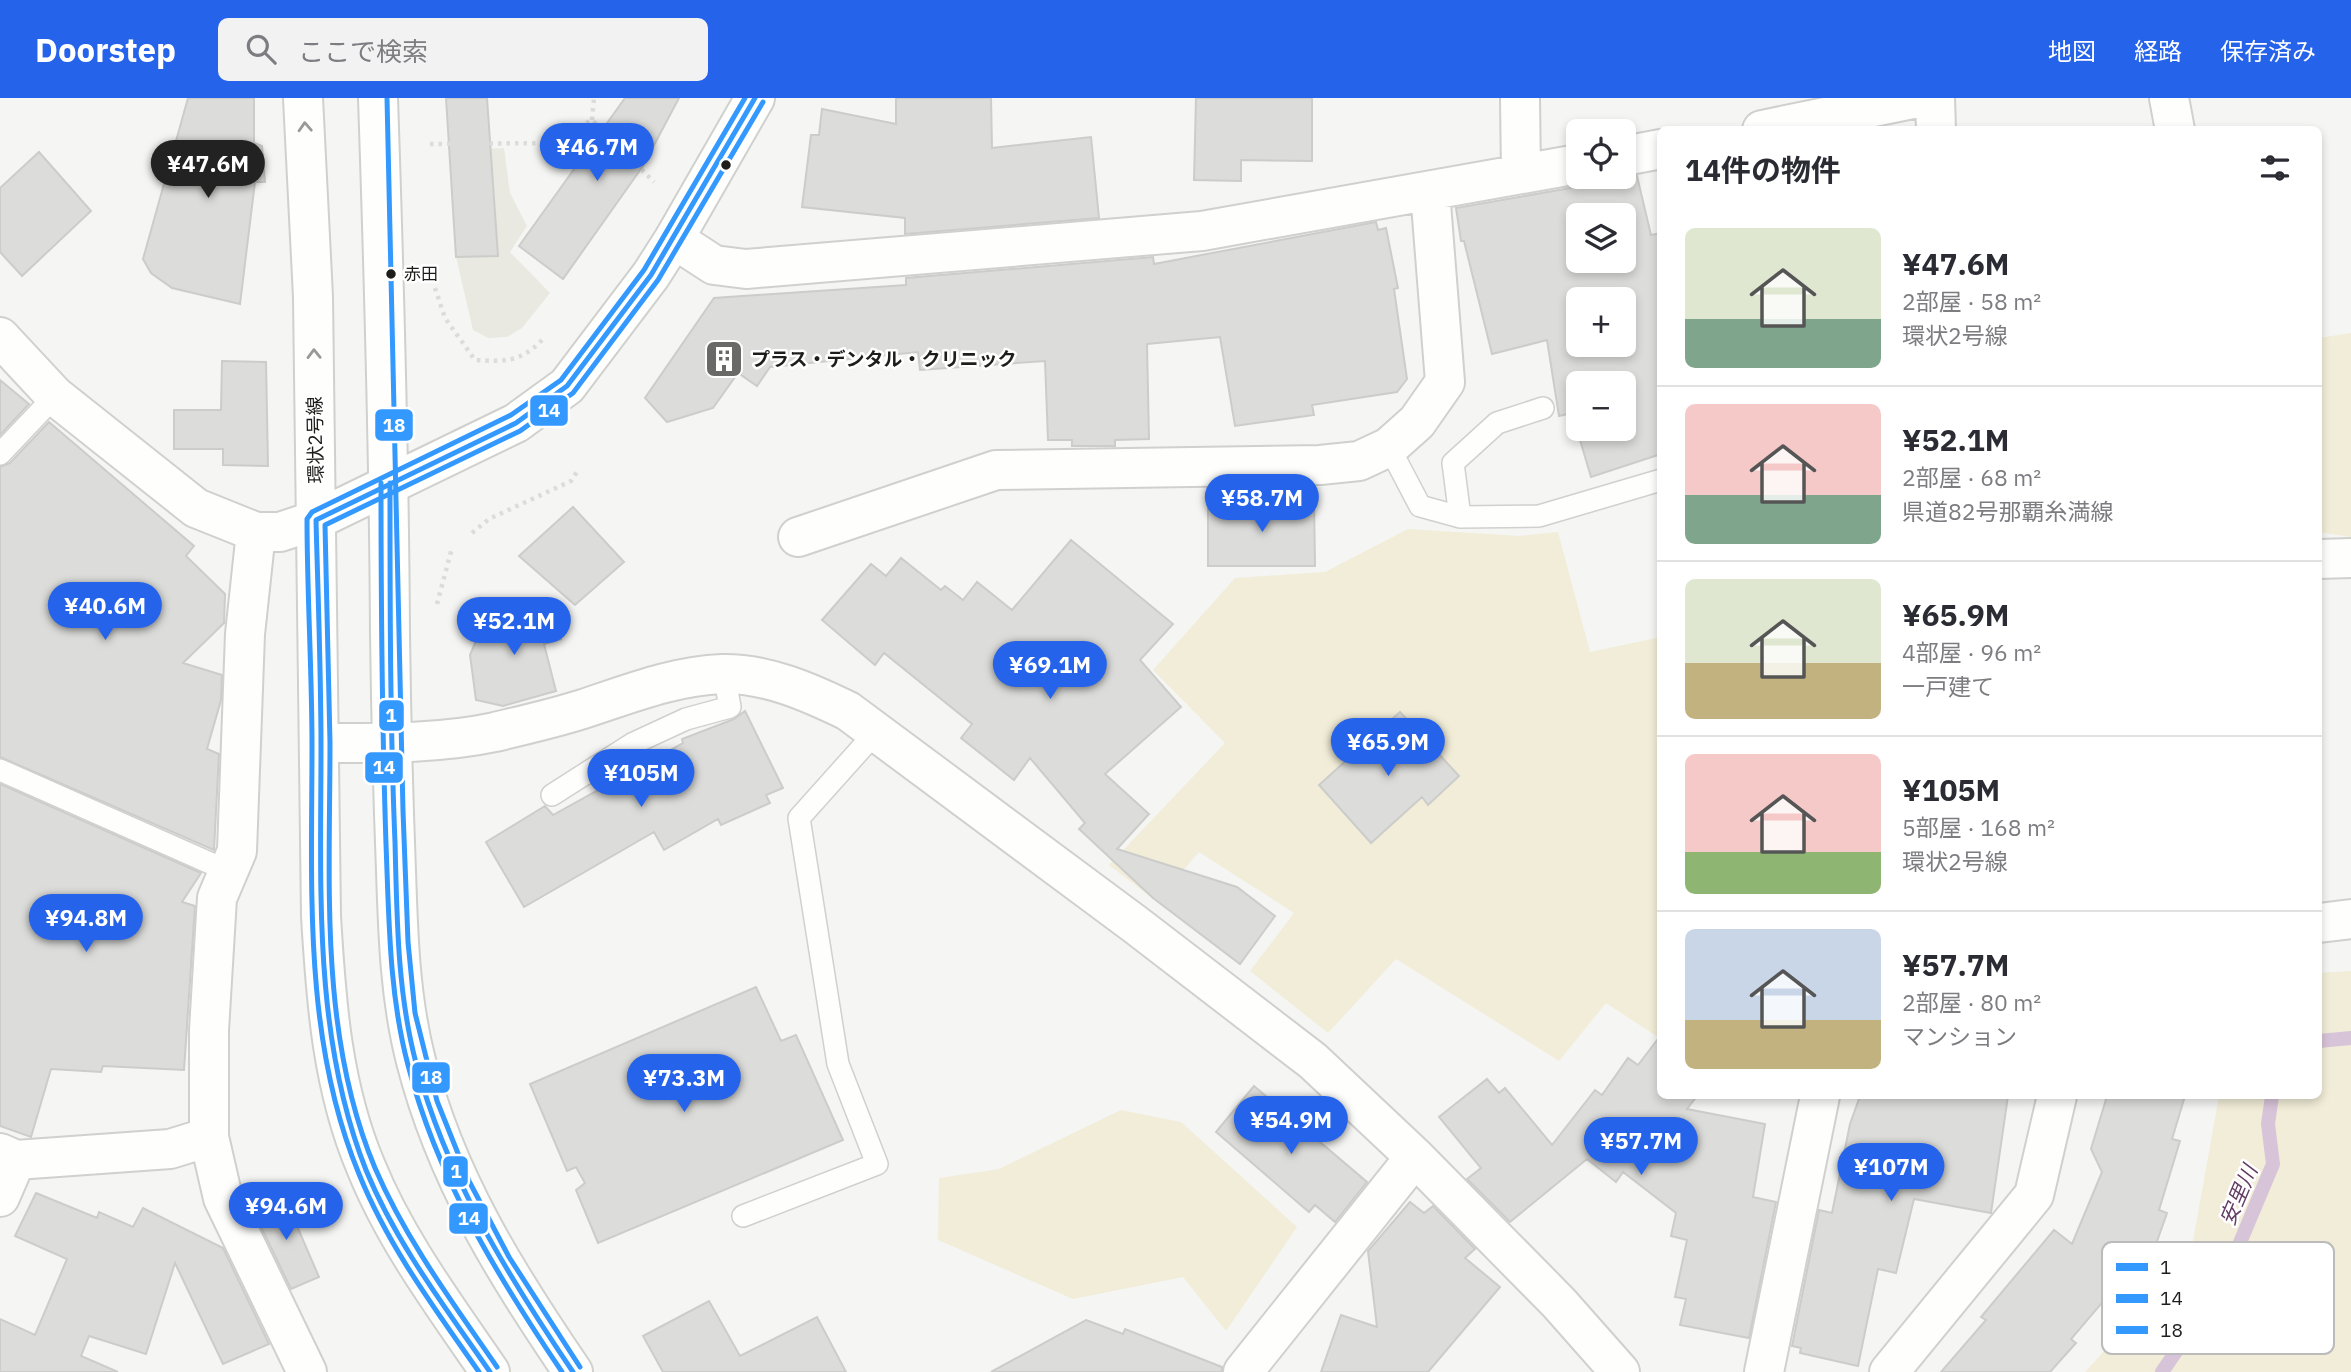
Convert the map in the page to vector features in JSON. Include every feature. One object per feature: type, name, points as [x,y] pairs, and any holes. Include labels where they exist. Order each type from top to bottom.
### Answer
[{"type":"street","name":"環状2号線","points":[[303,98],[313,297],[321,743],[321,916],[332,1046],[355,1138],[378,1194],[411,1256],[490,1372]]},
{"type":"street","points":[[378,98],[390,482],[391,743],[402,979],[407,1024],[416,1063],[440,1136],[482,1229],[514,1286],[573,1372]]},
{"type":"street","points":[[0,337],[55,396],[196,508],[256,532],[280,532],[316,520],[516,423],[550,400],[587,362],[674,239],[755,98]]},
{"type":"street","points":[[1520,98],[1521,174]]},
{"type":"street","points":[[1782,126],[1918,98]]},
{"type":"street","points":[[1936,98],[1936,126]]},
{"type":"street","points":[[2169,98],[2174,126]]},
{"type":"street","points":[[1636,154],[1657,150]]},
{"type":"street","points":[[674,239],[714,265],[746,269],[1202,231],[1566,166]]},
{"type":"street","points":[[798,537],[996,470],[1320,465],[1359,461],[1389,447],[1418,422],[1445,382],[1430,191]]},
{"type":"street","points":[[256,532],[245,634],[237,851],[218,898],[216,911],[209,1030],[209,1137],[223,1198],[296,1364]]},
{"type":"street","points":[[2322,559],[2351,558]]},
{"type":"street","points":[[321,743],[391,743],[493,732],[579,710],[665,681],[724,674],[759,678],[820,698],[848,711],[1136,925],[1313,1061],[1415,1157],[1559,1303],[1620,1372]]},
{"type":"street","points":[[2322,923],[2351,919]]},
{"type":"street","points":[[1764,1372],[1819,1099]]},
{"type":"street","points":[[1889,1372],[2034,1195],[2056,1099]]},
{"type":"street","points":[[0,1197],[8,1156],[170,1149],[209,1137]]},
{"type":"street","points":[[1243,1372],[1415,1157]]},
{"type":"lane","points":[[0,454],[55,396]]},
{"type":"lane","points":[[1460,517],[1453,463],[1497,423],[1543,408]]},
{"type":"lane","points":[[1389,447],[1420,506],[1460,517],[1539,516],[1657,481]]},
{"type":"lane","points":[[552,795],[632,744],[686,719],[730,707],[724,674]]},
{"type":"lane","points":[[743,1216],[877,1164],[838,1064],[799,818],[876,732]]},
{"type":"lane","points":[[0,770],[228,871]]},
{"type":"path","points":[[592,120],[594,98]]},
{"type":"path","points":[[430,144],[552,143],[592,120]]},
{"type":"path","points":[[592,120],[654,182]]},
{"type":"path","points":[[435,288],[445,318],[475,360],[506,363],[533,350],[547,334]]},
{"type":"path","points":[[472,533],[489,519],[571,481],[579,470]]},
{"type":"path","points":[[433,616],[452,548]]},
{"type":"shaded area","points":[[504,148],[510,193],[527,226],[510,252],[550,293],[522,328],[507,337],[488,338],[473,330],[456,257],[450,151]]},
{"type":"shaded area","points":[[2351,333],[2351,537],[2322,532],[2322,338]]},
{"type":"shaded area","points":[[1408,529],[1519,536],[1558,532],[1590,652],[1657,638],[1657,1036],[1606,1003],[1559,1061],[1396,959],[1328,1033],[1250,971],[1294,913],[1199,852],[1156,901],[1109,865],[1225,743],[1153,670],[1235,578],[1325,572]]},
{"type":"shaded area","points":[[2351,971],[2351,1372],[2085,1372],[2102,1354],[2334,1354],[2334,1242],[2193,1242],[2218,1099],[2322,1099],[2322,973]]},
{"type":"shaded area","points":[[1121,1110],[1181,1122],[1297,1227],[1226,1331],[1183,1277],[1073,1299],[938,1240],[939,1178],[999,1169]]},
{"type":"building","points":[[188,98],[254,98],[254,143],[262,146],[265,182],[255,182],[240,304],[172,288],[151,273],[143,259]]},
{"type":"building","points":[[446,98],[487,98],[498,256],[456,257]]},
{"type":"building","points":[[625,98],[679,98],[643,166],[563,279],[519,246]]},
{"type":"building","points":[[896,98],[991,98],[992,148],[1091,137],[1099,218],[905,234],[905,218],[802,207],[811,135],[819,135],[822,109],[896,124]]},
{"type":"building","points":[[1196,98],[1312,98],[1312,161],[1241,160],[1241,181],[1194,180]]},
{"type":"building","points":[[39,152],[91,211],[22,276],[0,252],[0,188]]},
{"type":"building","points":[[1637,176],[1651,235],[1657,234],[1657,455],[1591,477],[1580,441],[1636,441],[1636,371],[1566,371],[1566,414],[1559,416],[1547,340],[1492,354],[1464,241],[1461,241],[1456,208],[1566,189],[1636,189]]},
{"type":"building","points":[[1376,222],[1378,230],[1386,228],[1398,288],[1394,289],[1407,379],[1397,392],[1312,405],[1314,415],[1235,426],[1220,337],[1147,344],[1149,439],[1115,440],[1115,446],[1072,446],[1072,440],[1048,440],[1045,361],[920,370],[918,352],[770,367],[757,386],[738,373],[713,408],[667,422],[645,398],[714,298],[906,285],[906,278],[1153,257],[1154,264]]},
{"type":"building","points":[[222,361],[266,362],[268,466],[223,465],[223,449],[174,449],[174,410],[221,410]]},
{"type":"building","points":[[0,380],[29,404],[0,435]]},
{"type":"building","points":[[49,422],[194,546],[186,556],[225,594],[224,623],[183,663],[222,675],[221,700],[207,749],[219,754],[214,850],[0,757],[0,467],[10,463]]},
{"type":"building","points":[[1314,500],[1315,566],[1208,566],[1208,503]]},
{"type":"building","points":[[573,507],[624,562],[575,605],[519,556]]},
{"type":"building","points":[[1071,540],[1173,624],[1140,660],[1181,707],[1105,774],[1149,814],[1117,849],[1237,887],[1275,916],[1240,964],[1153,898],[1079,829],[1085,823],[1030,758],[1014,780],[961,738],[972,724],[884,653],[875,665],[822,620],[871,564],[886,576],[901,558],[941,590],[945,586],[963,600],[977,582],[1012,610]]},
{"type":"building","points":[[552,605],[561,639],[544,644],[556,691],[503,706],[476,700],[470,655],[484,622]]},
{"type":"building","points":[[745,711],[783,788],[766,795],[770,803],[721,825],[718,819],[664,850],[654,832],[524,907],[486,842],[545,806],[553,815],[683,743],[682,739],[734,719]]},
{"type":"building","points":[[1400,712],[1459,776],[1428,805],[1422,797],[1371,843],[1319,785]]},
{"type":"building","points":[[0,784],[201,873],[182,902],[195,906],[184,1070],[103,1066],[101,1072],[51,1069],[31,1137],[0,1126]]},
{"type":"building","points":[[756,987],[781,1041],[796,1035],[843,1140],[598,1243],[576,1190],[585,1183],[576,1167],[567,1171],[530,1084]]},
{"type":"building","points":[[1657,1040],[1657,1099],[1695,1099],[1687,1109],[1765,1124],[1753,1197],[1776,1202],[1749,1338],[1680,1325],[1686,1299],[1675,1297],[1687,1240],[1671,1236],[1676,1213],[1623,1172],[1616,1182],[1587,1159],[1510,1222],[1467,1179],[1481,1168],[1439,1117],[1487,1079],[1499,1093],[1505,1088],[1552,1145],[1595,1090],[1602,1095],[1628,1058],[1638,1065]]},
{"type":"building","points":[[1254,1086],[1367,1182],[1335,1222],[1315,1205],[1309,1212],[1216,1132]]},
{"type":"building","points":[[1859,1099],[2008,1099],[1991,1213],[1914,1199],[1896,1273],[1878,1269],[1858,1366],[1800,1353],[1801,1348],[1792,1346],[1819,1210],[1832,1213],[1850,1124]]},
{"type":"building","points":[[2106,1099],[2184,1099],[2172,1139],[2180,1141],[2159,1210],[2167,1213],[2157,1242],[2102,1242],[2102,1303],[2071,1339],[2076,1343],[2050,1372],[1941,1372],[1986,1320],[1981,1317],[2054,1230],[2072,1244],[2102,1172],[2091,1149]]},
{"type":"building","points":[[36,1193],[97,1218],[99,1212],[133,1227],[143,1208],[223,1248],[269,1344],[223,1364],[175,1263],[146,1354],[89,1336],[81,1356],[118,1372],[0,1372],[0,1319],[35,1335],[67,1259],[15,1236]]},
{"type":"building","points":[[284,1196],[319,1277],[291,1289],[253,1210]]},
{"type":"building","points":[[1410,1202],[1424,1213],[1433,1206],[1475,1249],[1465,1258],[1500,1287],[1428,1372],[1321,1372],[1341,1315],[1377,1327],[1368,1251]]},
{"type":"building","points":[[709,1301],[740,1356],[817,1317],[846,1372],[663,1372],[643,1336]]},
{"type":"building","points":[[1086,1320],[1123,1334],[1125,1329],[1222,1367],[1222,1372],[991,1372]]},
{"type":"waterway","name":"安里川","points":[[2322,1041],[2351,1038]]},
{"type":"waterway","name":"安里川","points":[[2240,1242],[2273,1164],[2268,1124],[2272,1099]]},
{"type":"waterway","name":"安里川","points":[[2162,1372],[2174,1354]]},
{"type":"transit line","name":"18","points":[[387,98],[403,811],[408,942],[415,1013],[437,1101],[469,1181],[509,1257],[580,1367]]},
{"type":"transit line","name":"18","points":[[479,1372],[413,1276],[371,1201],[341,1123],[328,1070],[314,963],[307,519],[312,512],[511,415],[561,380],[644,270],[745,98]]},
{"type":"transit line","name":"1","points":[[490,1372],[422,1274],[378,1197],[349,1119],[337,1068],[328,1015],[321,908],[316,520],[516,423],[567,386],[651,275],[755,98]]},
{"type":"transit line","name":"14","points":[[497,1367],[431,1271],[387,1195],[357,1117],[344,1065],[336,1012],[329,904],[330,743],[325,525],[520,431],[573,393],[658,280],[763,102]]},
{"type":"transit line","name":"14","points":[[381,483],[388,900],[393,983],[402,1038],[420,1107],[453,1187],[493,1263],[562,1372]]},
{"type":"transit line","name":"1","points":[[390,483],[391,708],[396,898],[399,953],[410,1036],[429,1105],[462,1185],[503,1262],[573,1372]]},
{"type":"place","name":"赤田","points":[[391,274]]},
{"type":"place","name":"プラス・デンタル・クリニック","points":[[724,359]]}]
